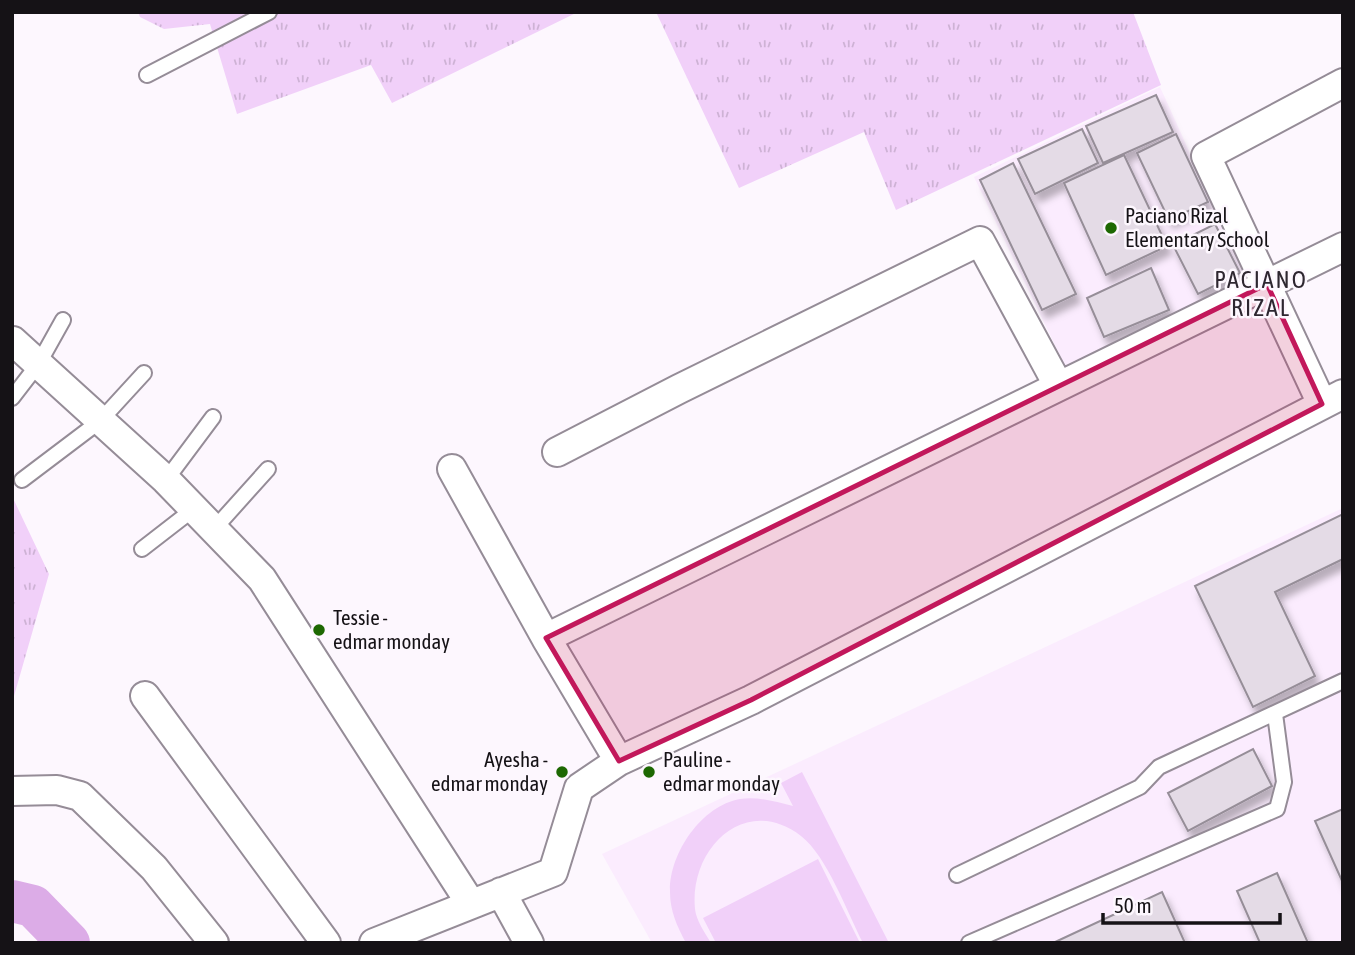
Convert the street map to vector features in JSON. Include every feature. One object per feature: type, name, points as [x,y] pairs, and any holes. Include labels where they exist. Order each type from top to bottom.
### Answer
[{"type":"street","points":[[374,943],[426,933],[471,904],[553,872],[579,788],[619,761],[751,700],[1332,399],[1266,284],[1206,156],[1343,83]]},
{"type":"street","points":[[558,452],[678,389],[980,241],[1058,385]]},
{"type":"street","points":[[546,638],[1343,247]]},
{"type":"street","points":[[13,341],[166,480],[262,579],[471,904]]},
{"type":"street","points":[[452,469],[546,638],[619,761]]},
{"type":"street","points":[[145,696],[326,943]]},
{"type":"street","points":[[12,791],[57,790],[80,796],[154,868],[214,943]]},
{"type":"street","points":[[500,892],[529,943]]},
{"type":"lane","points":[[147,75],[269,12]]},
{"type":"lane","points":[[12,398],[39,363],[63,320]]},
{"type":"lane","points":[[22,480],[100,421],[144,373]]},
{"type":"lane","points":[[166,480],[213,417]]},
{"type":"lane","points":[[215,528],[268,469]]},
{"type":"lane","points":[[142,549],[195,508]]},
{"type":"lane","points":[[957,875],[1140,787],[1158,767],[1343,681]]},
{"type":"lane","points":[[969,943],[1277,808],[1284,782],[1275,714]]},
{"type":"highlighted area","points":[[1267,284],[1322,404],[751,700],[619,761],[546,638]]},
{"type":"shaded area","name":"Paciano Rizal Elementary School","points":[[1160,87],[1247,279],[1065,366],[974,177]]},
{"type":"shaded area","points":[[1343,508],[1343,943],[652,943],[602,854]]},
{"type":"green space","points":[[138,12],[578,12],[392,103],[371,65],[237,114],[210,24],[164,29],[140,17]]},
{"type":"green space","points":[[656,12],[1133,12],[1161,85],[896,210],[864,132],[739,188]]},
{"type":"green space","points":[[12,496],[49,574],[12,703]]},
{"type":"green space","points":[[802,772],[889,943],[863,943],[828,870],[810,845],[801,836],[780,824],[760,821],[741,824],[725,834],[711,848],[701,866],[695,909],[711,943],[686,943],[671,906],[670,892],[675,862],[690,834],[712,811],[740,799],[760,799],[793,806],[781,783]]},
{"type":"green space","points":[[818,859],[860,943],[716,943],[703,918]]},
{"type":"building","points":[[1156,95],[1173,132],[1103,163],[1086,126]]},
{"type":"building","points":[[1082,129],[1098,163],[1035,194],[1018,159]]},
{"type":"building","points":[[1176,134],[1208,202],[1169,220],[1137,153]]},
{"type":"building","points":[[1124,155],[1167,246],[1106,275],[1064,183]]},
{"type":"building","points":[[1013,163],[1076,294],[1042,310],[980,180]]},
{"type":"building","points":[[1215,224],[1240,273],[1198,294],[1173,245]]},
{"type":"building","points":[[1151,268],[1169,310],[1104,337],[1087,298]]},
{"type":"building","points":[[1343,514],[1343,559],[1275,592],[1315,676],[1253,707],[1195,586]]},
{"type":"building","points":[[1253,749],[1272,786],[1188,831],[1168,793]]},
{"type":"building","points":[[1343,809],[1343,883],[1315,821]]},
{"type":"building","points":[[1277,873],[1308,943],[1260,943],[1237,891]]},
{"type":"building","points":[[1162,892],[1185,943],[1053,943]]},
{"type":"waterway","points":[[12,901],[33,906],[69,943]]},
{"type":"place","name":"Paciano Rizal Elementary School","points":[[1111,228]]},
{"type":"place","name":"Tessie - edmar monday","points":[[319,630]]},
{"type":"place","name":"Ayesha - edmar monday","points":[[562,772]]},
{"type":"place","name":"Pauline - edmar monday","points":[[649,772]]},
{"type":"district","name":"PACIANO RIZAL","points":[[1261,294]]}]
